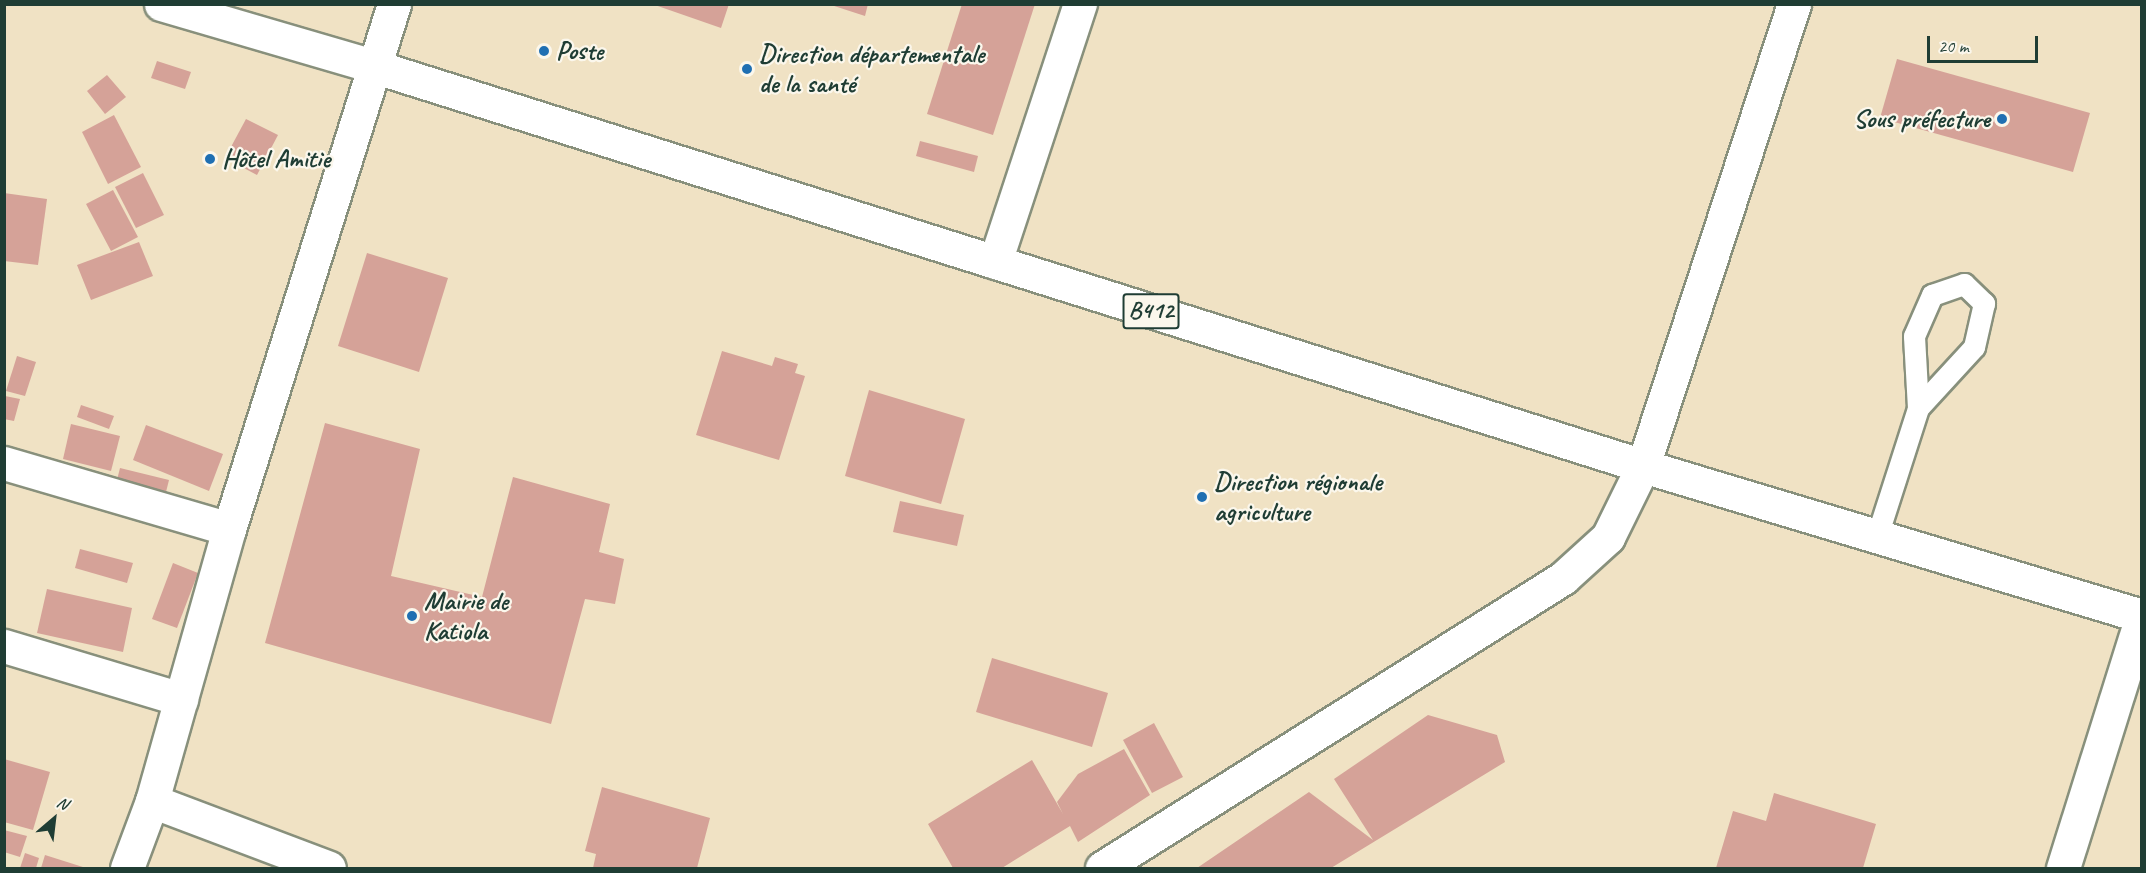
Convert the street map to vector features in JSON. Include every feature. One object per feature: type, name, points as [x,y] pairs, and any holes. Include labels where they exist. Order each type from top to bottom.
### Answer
[{"type":"street","name":"B412","points":[[161,4],[373,66],[1643,466],[2142,616]]},
{"type":"street","points":[[127,868],[152,801],[229,529],[394,4]]},
{"type":"street","points":[[995,262],[1080,4]]},
{"type":"street","points":[[1102,868],[1563,578],[1608,537],[1643,466],[1794,4]]},
{"type":"street","points":[[4,463],[229,529]]},
{"type":"street","points":[[2063,868],[2142,616]]},
{"type":"street","points":[[4,646],[181,699]]},
{"type":"street","points":[[152,801],[329,868]]},
{"type":"lane","points":[[1877,536],[1918,408],[1914,336],[1932,295],[1964,284],[1984,303],[1974,346],[1918,408]]},
{"type":"building","points":[[652,4],[729,4],[721,28]]},
{"type":"building","points":[[828,4],[868,4],[865,16]]},
{"type":"building","points":[[962,4],[1035,4],[993,135],[927,114]]},
{"type":"building","points":[[1897,59],[2090,113],[2073,172],[1880,118]]},
{"type":"building","points":[[157,61],[191,72],[185,89],[151,78]]},
{"type":"building","points":[[107,75],[126,97],[105,114],[87,91]]},
{"type":"building","points":[[114,115],[141,167],[108,184],[82,132]]},
{"type":"building","points":[[246,119],[278,135],[257,175],[225,158]]},
{"type":"building","points":[[920,141],[978,156],[974,172],[916,156]]},
{"type":"building","points":[[143,173],[164,215],[136,228],[115,187]]},
{"type":"building","points":[[113,190],[138,237],[111,251],[86,204]]},
{"type":"building","points":[[4,193],[47,199],[38,265],[4,261]]},
{"type":"building","points":[[139,242],[153,276],[91,300],[77,265]]},
{"type":"building","points":[[367,253],[448,278],[419,372],[338,346]]},
{"type":"building","points":[[722,351],[772,366],[775,357],[798,364],[795,373],[805,376],[779,460],[696,435]]},
{"type":"building","points":[[17,356],[36,362],[25,396],[6,391]]},
{"type":"building","points":[[869,390],[965,419],[941,504],[845,476]]},
{"type":"building","points":[[5,396],[20,399],[14,421],[4,419]]},
{"type":"building","points":[[81,405],[114,416],[109,429],[77,417]]},
{"type":"building","points":[[325,423],[420,449],[391,576],[482,597],[513,477],[610,504],[599,552],[624,559],[615,604],[585,599],[551,724],[265,643]]},
{"type":"building","points":[[71,424],[120,436],[111,471],[63,459]]},
{"type":"building","points":[[146,425],[223,454],[209,491],[133,460]]},
{"type":"building","points":[[120,468],[169,480],[164,500],[115,488]]},
{"type":"building","points":[[900,501],[964,515],[957,546],[893,532]]},
{"type":"building","points":[[80,549],[133,563],[127,583],[75,568]]},
{"type":"building","points":[[173,563],[198,573],[177,628],[152,619]]},
{"type":"building","points":[[47,589],[132,608],[123,652],[37,633]]},
{"type":"building","points":[[992,658],[1108,693],[1092,747],[976,712]]},
{"type":"building","points":[[1428,715],[1497,735],[1505,762],[1331,868],[1197,868],[1309,792],[1373,840],[1334,779]]},
{"type":"building","points":[[1154,723],[1183,777],[1152,793],[1123,740]]},
{"type":"building","points":[[1124,749],[1150,795],[1078,842],[1070,826],[1002,868],[953,868],[928,824],[1032,760],[1063,814],[1057,802],[1078,774]]},
{"type":"building","points":[[4,759],[50,772],[33,830],[4,822]]},
{"type":"building","points":[[602,787],[710,818],[697,868],[593,868],[596,854],[585,851]]},
{"type":"building","points":[[1774,793],[1876,824],[1863,868],[1716,868],[1733,811],[1766,821]]},
{"type":"building","points":[[4,830],[27,836],[20,857],[4,852]]},
{"type":"building","points":[[25,853],[39,858],[36,868],[20,868]]},
{"type":"building","points":[[45,855],[86,868],[41,868]]},
{"type":"place","name":"Poste","points":[[544,51]]},
{"type":"place","name":"Direction départementale de la santé","points":[[747,69]]},
{"type":"place","name":"Sous préfecture","points":[[2002,119]]},
{"type":"place","name":"Hôtel Amitie","points":[[210,159]]},
{"type":"place","name":"Direction régionale agriculture","points":[[1202,497]]},
{"type":"place","name":"Mairie de Katiola","points":[[412,616]]}]
